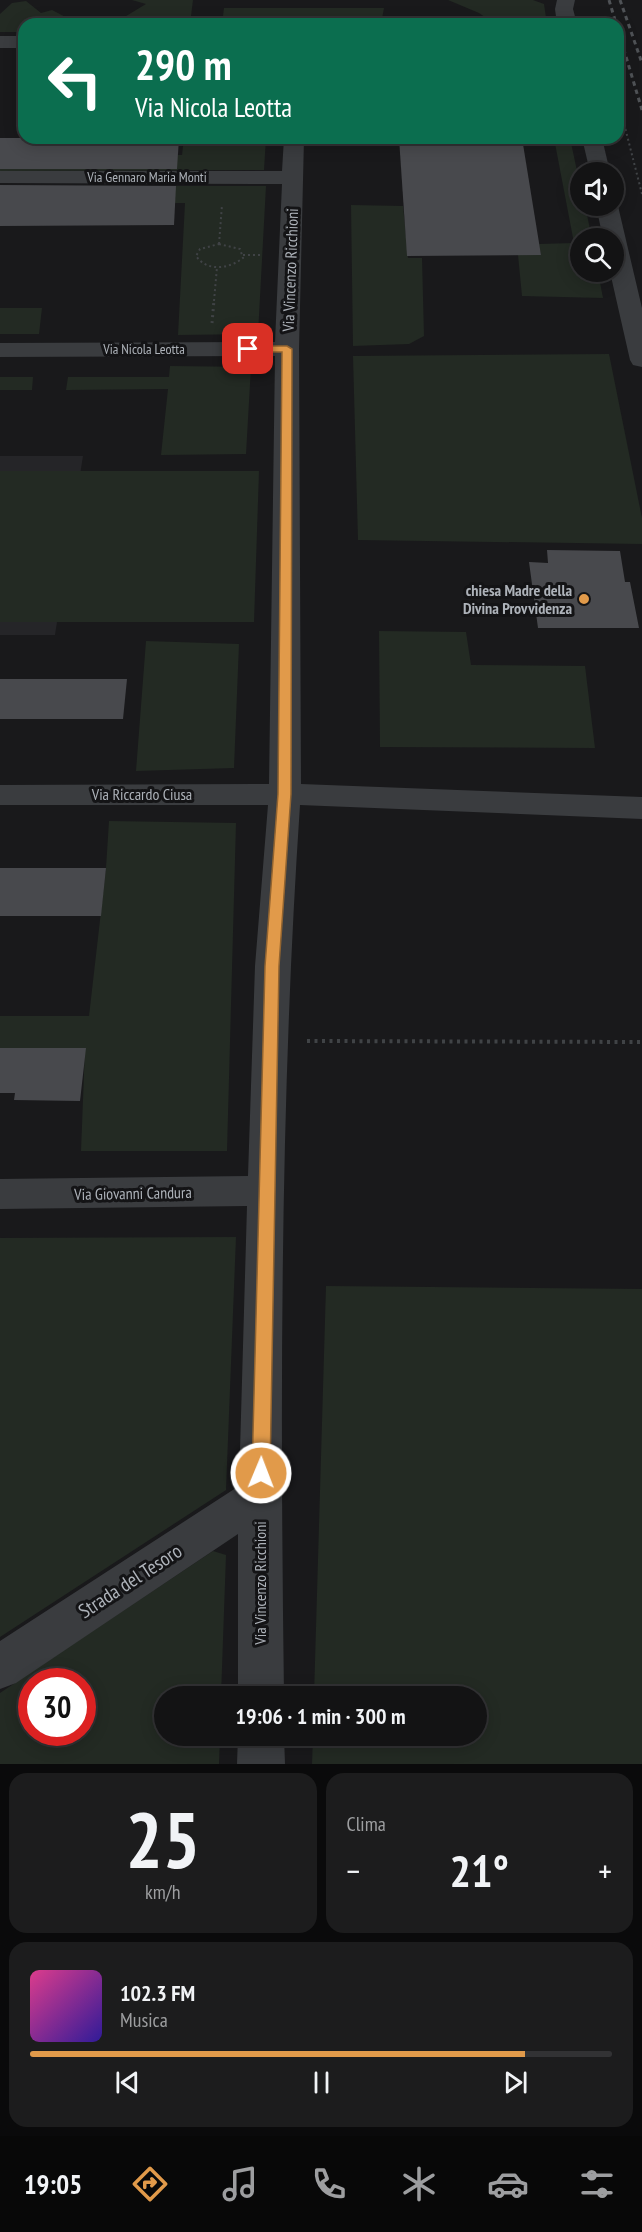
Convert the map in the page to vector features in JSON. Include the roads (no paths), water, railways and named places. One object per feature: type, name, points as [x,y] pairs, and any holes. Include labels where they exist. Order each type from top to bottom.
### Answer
[{"type":"street","points":[[0,42],[18,42]]},
{"type":"street","name":"Via Vincenzo Ricchioni","points":[[261,1686],[260,1496],[272,966],[285,794],[287,349],[294,144]]},
{"type":"street","points":[[593,144],[598,162]]},
{"type":"street","name":"Via Gennaro Maria Monti","points":[[0,177],[294,178]]},
{"type":"street","points":[[609,216],[642,360]]},
{"type":"street","name":"Via Nicola Leotta","points":[[0,350],[287,349]]},
{"type":"street","name":"Via Riccardo Ciusa","points":[[0,795],[285,794],[642,808]]},
{"type":"street","name":"Via Giovanni Candura","points":[[0,1194],[267,1191]]},
{"type":"street","name":"Strada del Tesoro","points":[[0,1667],[260,1496]]},
{"type":"street","points":[[261,1746],[261,1764]]},
{"type":"railway","points":[[609,0],[614,18]]},
{"type":"railway","points":[[620,0],[642,63]]},
{"type":"railway","points":[[624,50],[642,110]]},
{"type":"place","name":"chiesa Madre della Divina Provvidenza","points":[[584,599]]}]
